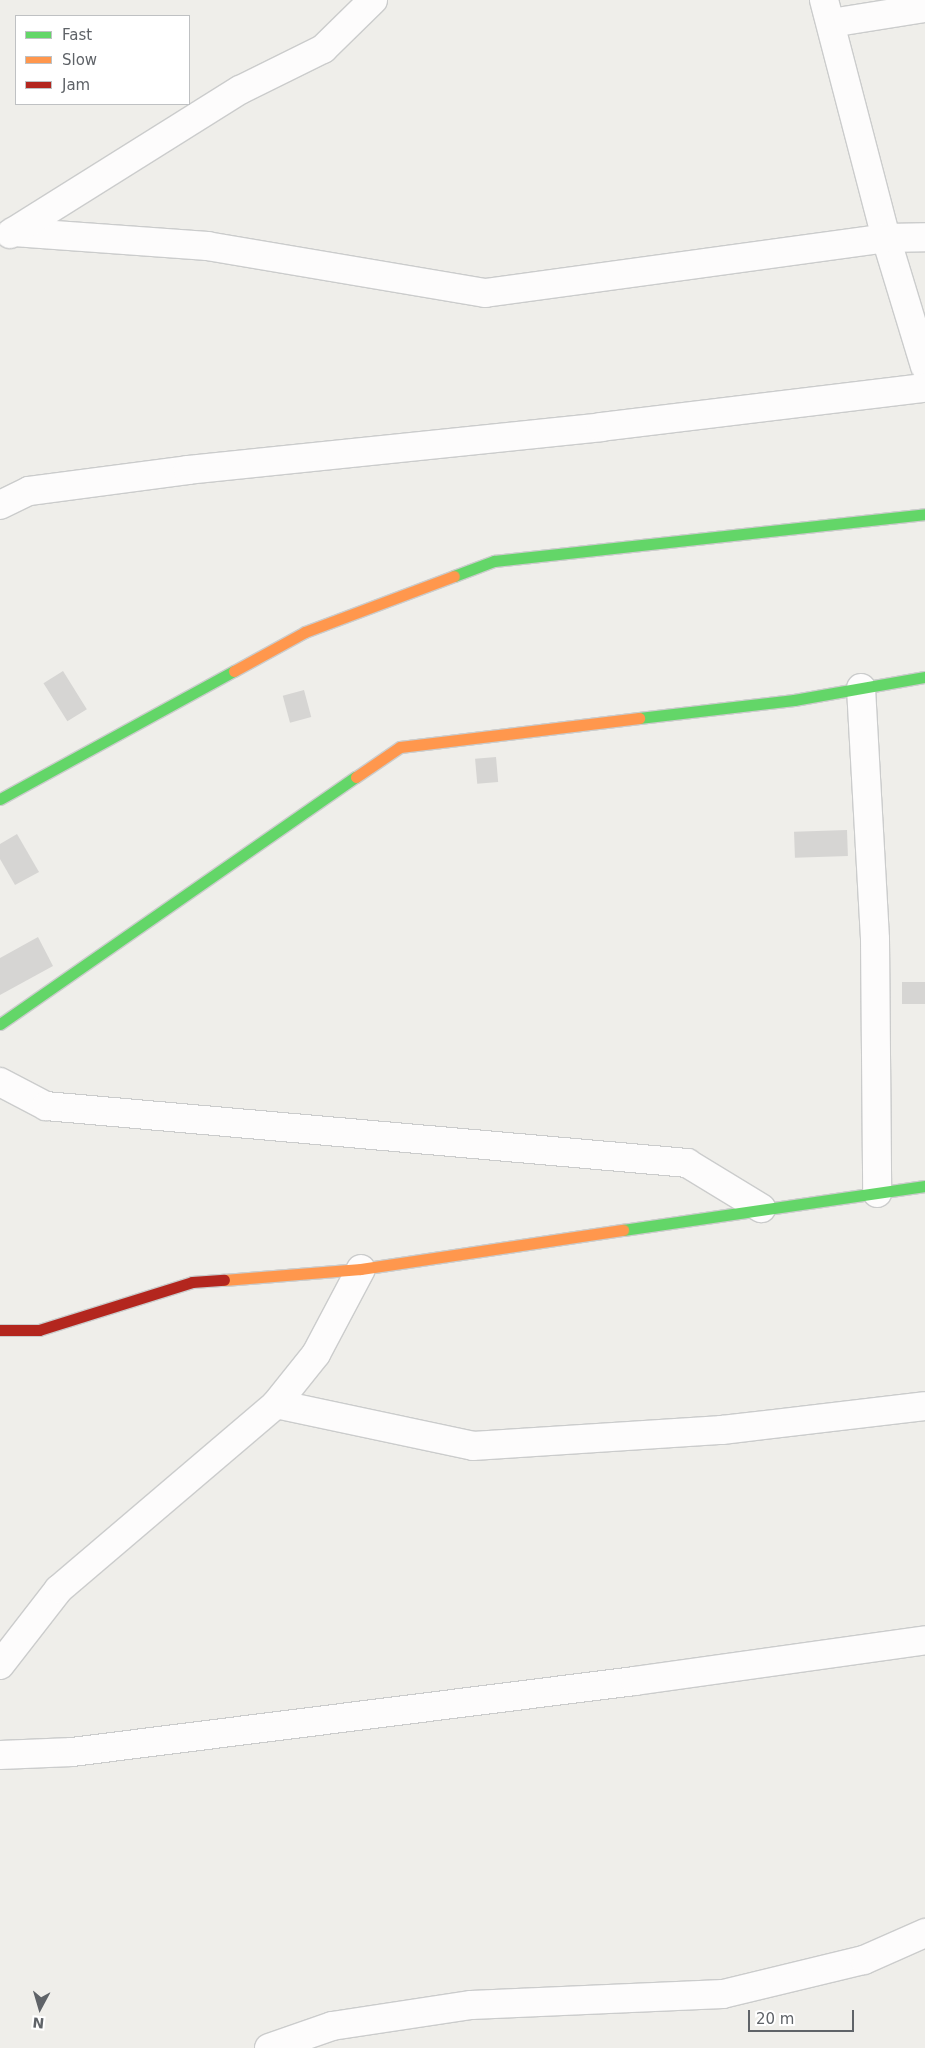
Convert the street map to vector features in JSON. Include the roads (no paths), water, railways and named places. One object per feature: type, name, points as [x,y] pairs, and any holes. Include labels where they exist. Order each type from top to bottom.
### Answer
[{"type":"street","points":[[7,236],[240,90],[322,49],[373,0]]},
{"type":"street","points":[[925,8],[828,12],[886,238],[925,366]]},
{"type":"street","points":[[7,236],[207,246],[485,293],[886,238],[925,237]]},
{"type":"street","points":[[0,505],[29,491],[216,466],[601,427],[925,388]]},
{"type":"street","points":[[0,799],[305,632],[494,561],[925,514]]},
{"type":"street","points":[[0,1024],[400,747],[861,688],[925,677]]},
{"type":"street","points":[[861,688],[875,939],[877,1193]]},
{"type":"street","points":[[0,1082],[46,1106],[687,1163],[761,1208]]},
{"type":"street","points":[[0,1330],[39,1330],[192,1282],[361,1269],[761,1208],[925,1186]]},
{"type":"street","points":[[0,1665],[59,1589],[276,1404],[316,1354],[361,1269]]},
{"type":"street","points":[[276,1404],[473,1446],[722,1430],[925,1406]]},
{"type":"street","points":[[0,1755],[82,1751],[634,1681],[925,1640]]},
{"type":"street","points":[[269,2048],[332,2026],[471,2005],[723,1994],[864,1960],[925,1933]]}]
